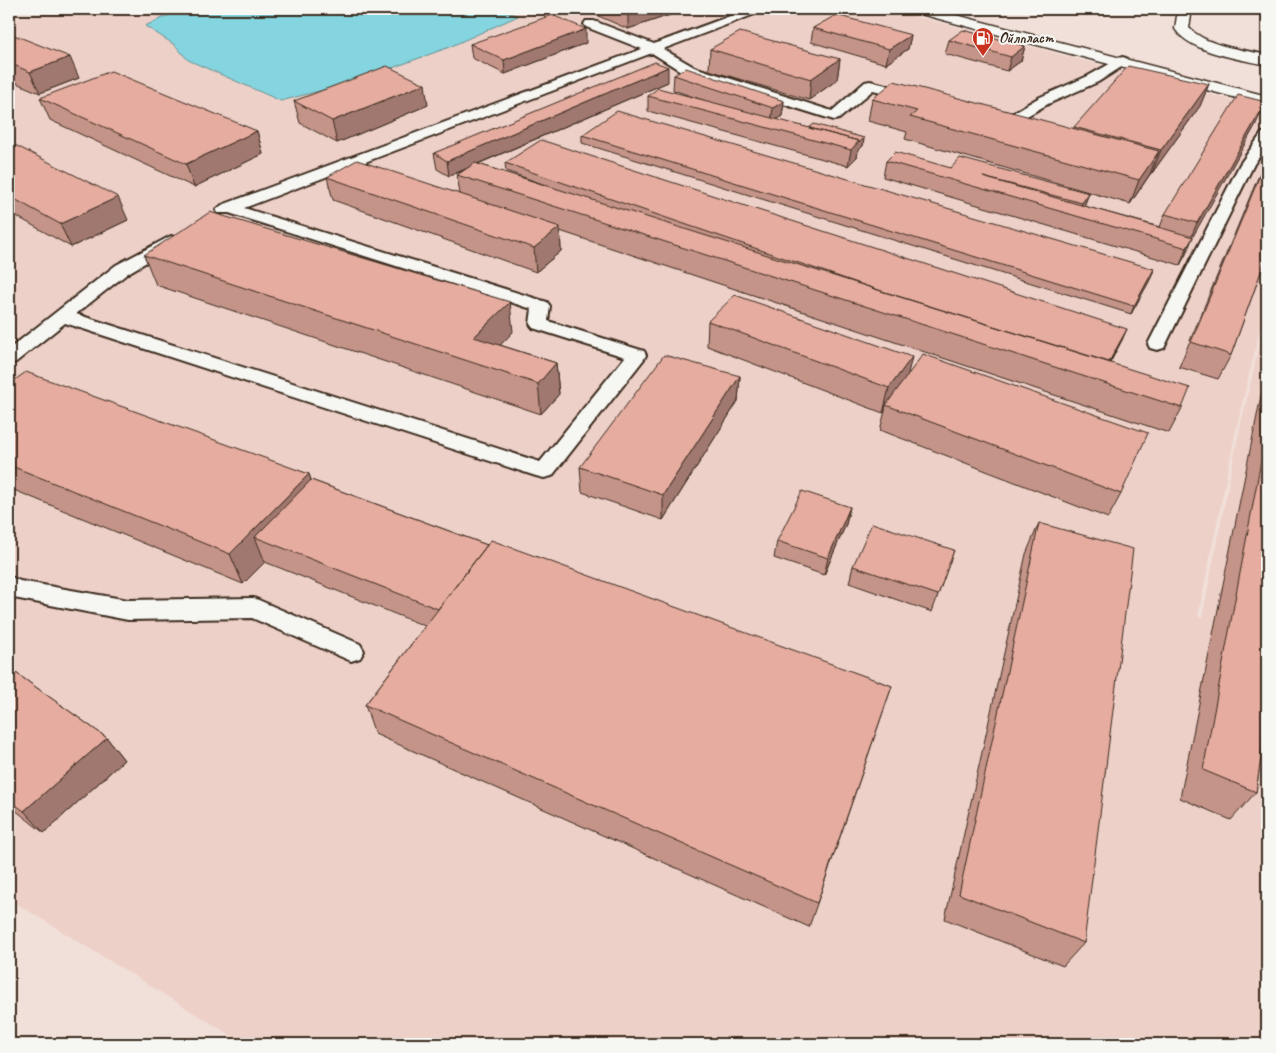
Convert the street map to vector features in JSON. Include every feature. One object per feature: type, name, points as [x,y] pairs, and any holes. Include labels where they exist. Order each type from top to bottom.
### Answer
[{"type":"street","points":[[918,9],[1122,61],[1267,101]]},
{"type":"street","points":[[1184,9],[1182,29],[1186,35],[1200,42],[1267,60]]},
{"type":"lane","points":[[211,217],[228,208],[759,9]]},
{"type":"lane","points":[[590,24],[652,48],[689,70],[834,116],[870,85],[927,100]]},
{"type":"lane","points":[[974,112],[1013,118],[1043,101],[1093,79],[1122,61]]},
{"type":"lane","points":[[1157,344],[1247,164],[1267,136]]},
{"type":"lane","points":[[63,316],[544,471],[637,355],[538,324],[540,306],[228,208]]},
{"type":"lane","points":[[9,358],[122,269],[187,232]]},
{"type":"lane","points":[[9,585],[14,589],[128,610],[254,608],[350,651]]},
{"type":"shaded area","points":[[68,9],[879,9],[931,20],[1228,99],[1267,115],[1267,300],[1237,425],[1198,616],[1202,618],[1237,441],[1267,312],[1267,1044],[245,1044],[9,899],[9,19]]},
{"type":"water","points":[[182,9],[499,9],[518,16],[447,48],[392,68],[330,88],[281,101],[188,60],[175,45],[145,26]]},
{"type":"building","points":[[613,9],[648,9],[628,15]]},
{"type":"building","points":[[552,15],[586,29],[504,60],[470,44]]},
{"type":"building","points":[[836,15],[911,35],[889,49],[813,28]]},
{"type":"building","points":[[963,30],[1025,46],[1011,57],[949,40]]},
{"type":"building","points":[[740,32],[840,59],[811,79],[710,49]]},
{"type":"building","points":[[9,33],[70,57],[30,72],[9,63]]},
{"type":"building","points":[[655,62],[668,67],[447,161],[434,153]]},
{"type":"building","points":[[387,66],[425,84],[332,121],[294,101]]},
{"type":"building","points":[[1128,66],[1209,84],[1161,150],[1074,127]]},
{"type":"building","points":[[686,68],[784,101],[773,108],[674,75]]},
{"type":"building","points":[[111,71],[257,131],[186,164],[40,98]]},
{"type":"building","points":[[894,81],[1159,151],[1139,180],[910,117],[917,111],[872,99]]},
{"type":"building","points":[[658,88],[859,141],[851,150],[648,96]]},
{"type":"building","points":[[1238,95],[1266,102],[1197,223],[1165,214]]},
{"type":"building","points":[[617,111],[1154,269],[1134,306],[582,135]]},
{"type":"building","points":[[814,124],[864,138],[859,143],[859,141],[809,128]]},
{"type":"building","points":[[541,140],[1127,329],[1109,362],[881,291],[505,163]]},
{"type":"building","points":[[9,142],[118,197],[60,224],[9,196]]},
{"type":"building","points":[[895,152],[951,168],[960,158],[1089,193],[1082,203],[983,177],[1193,237],[1187,248],[886,161]]},
{"type":"building","points":[[1267,158],[1267,255],[1231,355],[1191,342]]},
{"type":"building","points":[[357,160],[560,227],[534,248],[327,177]]},
{"type":"building","points":[[475,163],[1190,388],[1182,408],[457,175]]},
{"type":"building","points":[[210,212],[510,302],[474,337],[556,363],[538,384],[144,255]]},
{"type":"building","points":[[735,295],[912,357],[889,388],[708,321]]},
{"type":"building","points":[[923,354],[1148,433],[1121,494],[886,405]]},
{"type":"building","points":[[664,355],[740,376],[663,495],[580,467]]},
{"type":"building","points":[[26,372],[309,474],[230,554],[9,465],[9,384]]},
{"type":"building","points":[[1267,429],[1267,716],[1256,792],[1203,770]]},
{"type":"building","points":[[311,480],[487,545],[438,609],[255,537]]},
{"type":"building","points":[[802,491],[850,507],[828,558],[777,541]]},
{"type":"building","points":[[872,523],[954,550],[938,595],[853,566]]},
{"type":"building","points":[[1039,523],[1133,549],[1084,943],[959,894]]},
{"type":"building","points":[[491,540],[892,686],[817,903],[365,705]]},
{"type":"building","points":[[9,668],[107,738],[24,811],[9,800]]},
{"type":"place","name":"Ойлпласт","points":[[983,57]]}]
